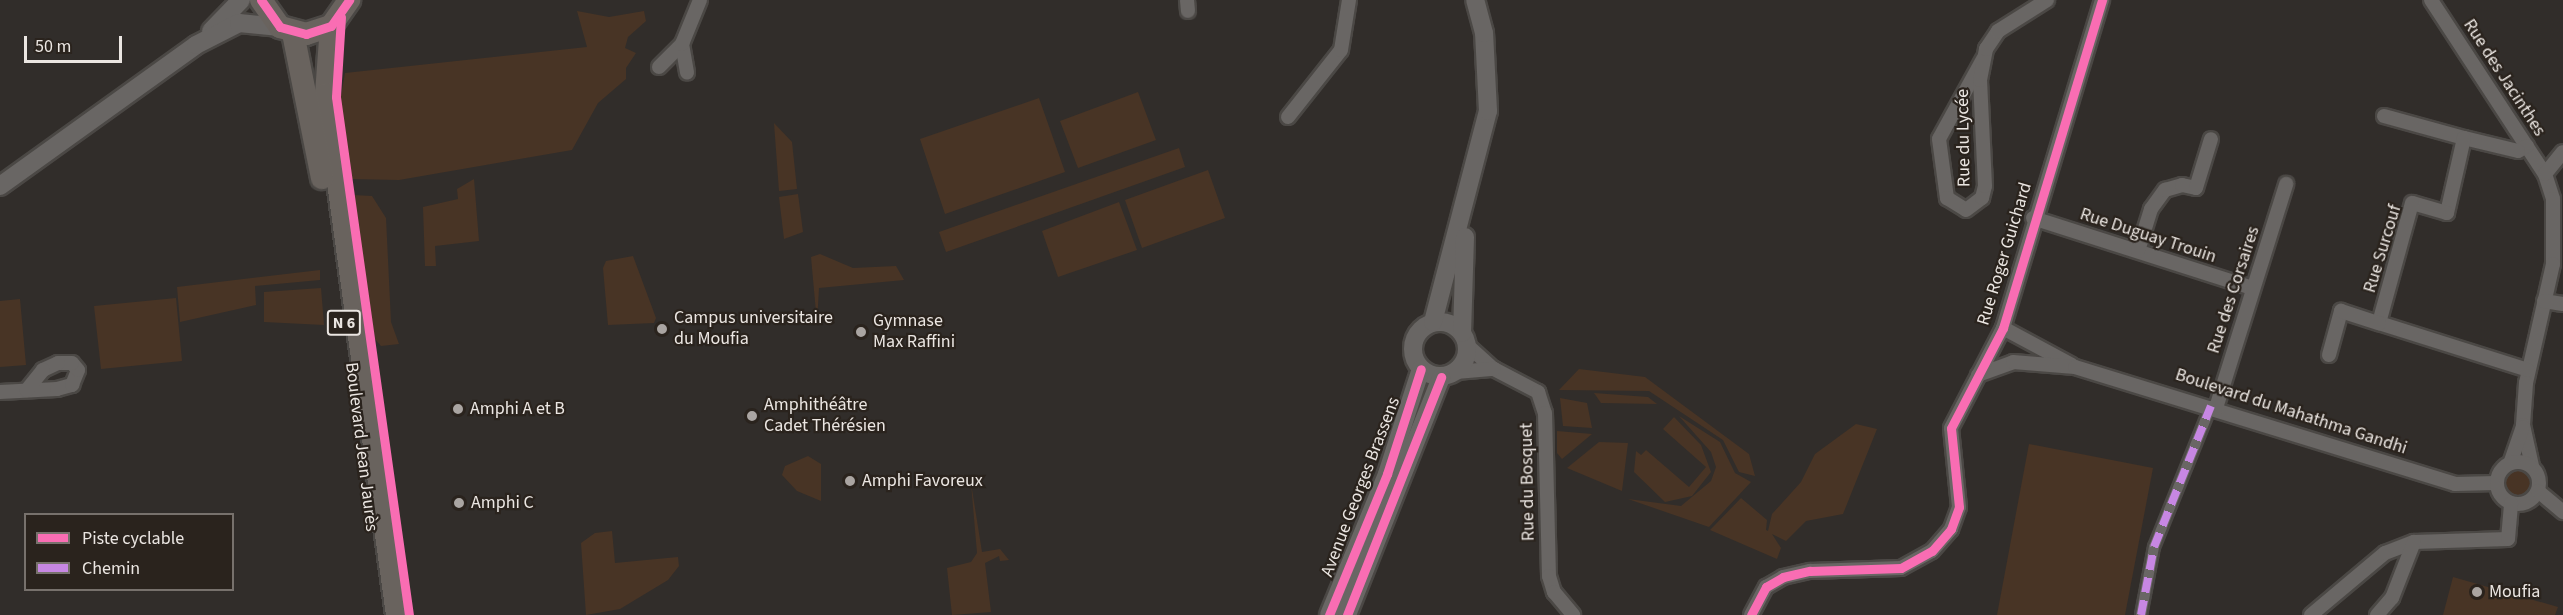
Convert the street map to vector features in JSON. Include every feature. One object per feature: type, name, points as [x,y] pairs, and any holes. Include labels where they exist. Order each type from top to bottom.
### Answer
[{"type":"main road","name":"Boulevard Jean Jaurès","points":[[261,0],[287,30],[304,66],[353,381],[381,615]]},
{"type":"main road","points":[[287,30],[331,26],[349,2]]},
{"type":"main road","name":"Boulevard Jean Jaurès","points":[[331,26],[326,94],[397,615]]},
{"type":"street","points":[[196,45],[241,0]]},
{"type":"street","points":[[659,67],[682,44],[699,0]]},
{"type":"street","points":[[1288,117],[1341,50],[1349,0]]},
{"type":"street","points":[[1433,322],[1465,214],[1488,111],[1484,33],[1475,0]]},
{"type":"street","name":"Rue du Lycée","points":[[1983,59],[1985,186],[1982,198],[1965,210],[1947,198],[1939,139],[1998,31],[2047,0]]},
{"type":"street","name":"Rue Roger Guichard","points":[[1751,615],[1766,587],[1783,577],[1810,570],[1900,568],[1943,541],[1959,507],[1951,428],[2003,327],[2033,218],[2102,0]]},
{"type":"street","name":"Rue des Jacinthes","points":[[2431,0],[2545,174],[2556,227],[2544,301],[2528,370],[2523,425],[2511,461]]},
{"type":"street","points":[[0,186],[196,45],[239,23],[287,30]]},
{"type":"street","points":[[682,44],[687,73]]},
{"type":"street","points":[[2384,116],[2518,151],[2528,146]]},
{"type":"street","name":"Rue Surcouf","points":[[2379,323],[2412,203],[2447,213],[2464,138]]},
{"type":"street","points":[[2138,251],[2151,209],[2165,190],[2182,185],[2196,188],[2211,139]]},
{"type":"street","points":[[2545,174],[2563,152]]},
{"type":"street","name":"Rue des Corsaires","points":[[2213,407],[2286,184]]},
{"type":"street","points":[[1448,374],[1465,339],[1465,214]]},
{"type":"street","name":"Rue Duguay Trouin","points":[[2033,218],[2253,288]]},
{"type":"street","points":[[2544,301],[2563,304]]},
{"type":"street","points":[[2329,356],[2341,311],[2528,370]]},
{"type":"street","points":[[1465,339],[1443,321],[1433,322],[1418,333],[1413,345],[1421,369],[1448,374],[1494,369]]},
{"type":"street","name":"Boulevard du Mahathma Gandhi","points":[[2003,327],[2075,367]]},
{"type":"street","name":"Rue du Bosquet","points":[[1465,339],[1494,369],[1538,392],[1545,413],[1549,576],[1554,592],[1573,615]]},
{"type":"street","points":[[1996,341],[2013,362]]},
{"type":"street","name":"Boulevard du Mahathma Gandhi","points":[[1978,375],[2013,362],[2075,367],[2213,407],[2455,483],[2496,483]]},
{"type":"street","name":"Avenue Georges Brassens","points":[[1329,615],[1387,474],[1421,369]]},
{"type":"street","name":"Avenue Georges Brassens","points":[[1347,615],[1448,374]]},
{"type":"street","points":[[0,392],[27,390]]},
{"type":"street","points":[[2141,615],[2154,547],[2213,407]]},
{"type":"street","name":"Rue des Jacinthes","points":[[2523,425],[2532,466]]},
{"type":"street","points":[[2311,615],[2385,552],[2414,542],[2508,538],[2511,503],[2496,483],[2511,461],[2532,466],[2538,491],[2563,512]]},
{"type":"street","points":[[2511,503],[2527,503],[2538,491]]},
{"type":"street","points":[[2377,615],[2392,598],[2414,542]]},
{"type":"shaded area","points":[[577,11],[609,17],[644,11],[646,21],[628,37],[625,48],[636,53],[626,68],[626,79],[598,103],[572,150],[399,180],[350,179],[340,101],[345,73],[587,47]]},
{"type":"shaded area","points":[[1138,92],[1156,140],[1078,168],[1060,121]]},
{"type":"shaded area","points":[[1039,98],[1065,172],[945,214],[920,139]]},
{"type":"shaded area","points":[[774,123],[792,142],[797,189],[779,191]]},
{"type":"shaded area","points":[[1179,148],[1185,167],[946,252],[939,232]]},
{"type":"shaded area","points":[[1208,170],[1225,218],[1142,248],[1125,200]]},
{"type":"shaded area","points":[[474,179],[479,241],[435,246],[436,266],[425,266],[423,207],[458,199],[457,189]]},
{"type":"shaded area","points":[[798,194],[803,232],[784,239],[779,197]]},
{"type":"shaded area","points":[[353,195],[372,196],[386,218],[391,322],[399,344],[381,346],[375,339]]},
{"type":"shaded area","points":[[1119,202],[1137,250],[1058,277],[1042,231]]},
{"type":"shaded area","points":[[820,254],[853,268],[896,266],[904,280],[819,288],[817,323],[811,257]]},
{"type":"shaded area","points":[[633,256],[656,318],[654,323],[608,325],[603,268],[606,261]]},
{"type":"shaded area","points":[[320,270],[320,280],[255,286],[256,305],[180,322],[177,287]]},
{"type":"shaded area","points":[[321,288],[324,325],[264,322],[264,292]]},
{"type":"shaded area","points":[[176,298],[182,361],[101,369],[94,306]]},
{"type":"shaded area","points":[[20,299],[26,365],[0,367],[0,301]]},
{"type":"shaded area","points":[[1579,369],[1645,377],[1749,454],[1755,476],[1739,472],[1723,440],[1649,391],[1559,390]]},
{"type":"shaded area","points":[[1594,393],[1648,397],[1657,404],[1601,403]]},
{"type":"shaded area","points":[[1560,398],[1587,403],[1592,428],[1563,426]]},
{"type":"shaded area","points":[[1679,416],[1720,442],[1735,473],[1751,482],[1709,527],[1628,499],[1681,506],[1711,481],[1716,467],[1711,452]]},
{"type":"shaded area","points":[[1674,417],[1701,445],[1711,472],[1692,496],[1665,502],[1634,472],[1636,451],[1641,455],[1646,450],[1689,487],[1706,467],[1663,429]]},
{"type":"shaded area","points":[[1856,424],[1877,429],[1843,514],[1806,521],[1786,541],[1772,534],[1781,548],[1777,559],[1710,530],[1741,498],[1767,520],[1766,530],[1768,531],[1772,514],[1801,482],[1815,454]]},
{"type":"shaded area","points":[[1557,431],[1592,434],[1562,459],[1557,453]]},
{"type":"shaded area","points":[[1599,442],[1628,443],[1622,491],[1567,468]]},
{"type":"shaded area","points":[[2029,444],[2153,468],[2125,615],[1997,615]]},
{"type":"shaded area","points":[[808,456],[821,464],[821,501],[797,491],[782,475],[785,466]]},
{"type":"shaded area","points":[[2517,470],[2526,474],[2530,483],[2526,492],[2517,496],[2508,492],[2504,483],[2508,474]]},
{"type":"shaded area","points":[[971,483],[982,552],[1000,549],[1009,560],[1000,561],[999,556],[985,563],[991,612],[952,615],[947,568],[971,562],[977,553]]},
{"type":"shaded area","points":[[612,531],[615,563],[678,557],[679,566],[668,580],[620,609],[586,615],[581,543],[595,533]]},
{"type":"shaded area","name":"Moufia","points":[[2453,577],[2558,607],[2555,615],[2443,615]]},
{"type":"marked path","points":[[2141,615],[2154,547],[2211,406]]},
{"type":"cycle path","points":[[261,0],[280,27],[306,34],[331,26],[349,0]]},
{"type":"cycle path","points":[[1751,615],[1766,587],[1783,577],[1810,571],[1901,568],[1932,551],[1951,529],[1959,507],[1951,428],[2003,328],[2102,0]]},
{"type":"cycle path","points":[[341,17],[336,97],[409,615]]},
{"type":"cycle path","points":[[1329,615],[1387,474],[1421,369]]},
{"type":"cycle path","points":[[1347,615],[1441,377]]},
{"type":"place","name":"Campus universitaire du Moufia","points":[[662,329]]},
{"type":"place","name":"Gymnase Max Raffini","points":[[861,332]]},
{"type":"place","name":"Amphi A et B","points":[[458,409]]},
{"type":"place","name":"Amphithéâtre Cadet Thérésien","points":[[752,416]]},
{"type":"place","name":"Amphi Favoreux","points":[[850,481]]},
{"type":"place","name":"Amphi C","points":[[459,503]]},
{"type":"place","name":"Moufia","points":[[2477,592]]}]
